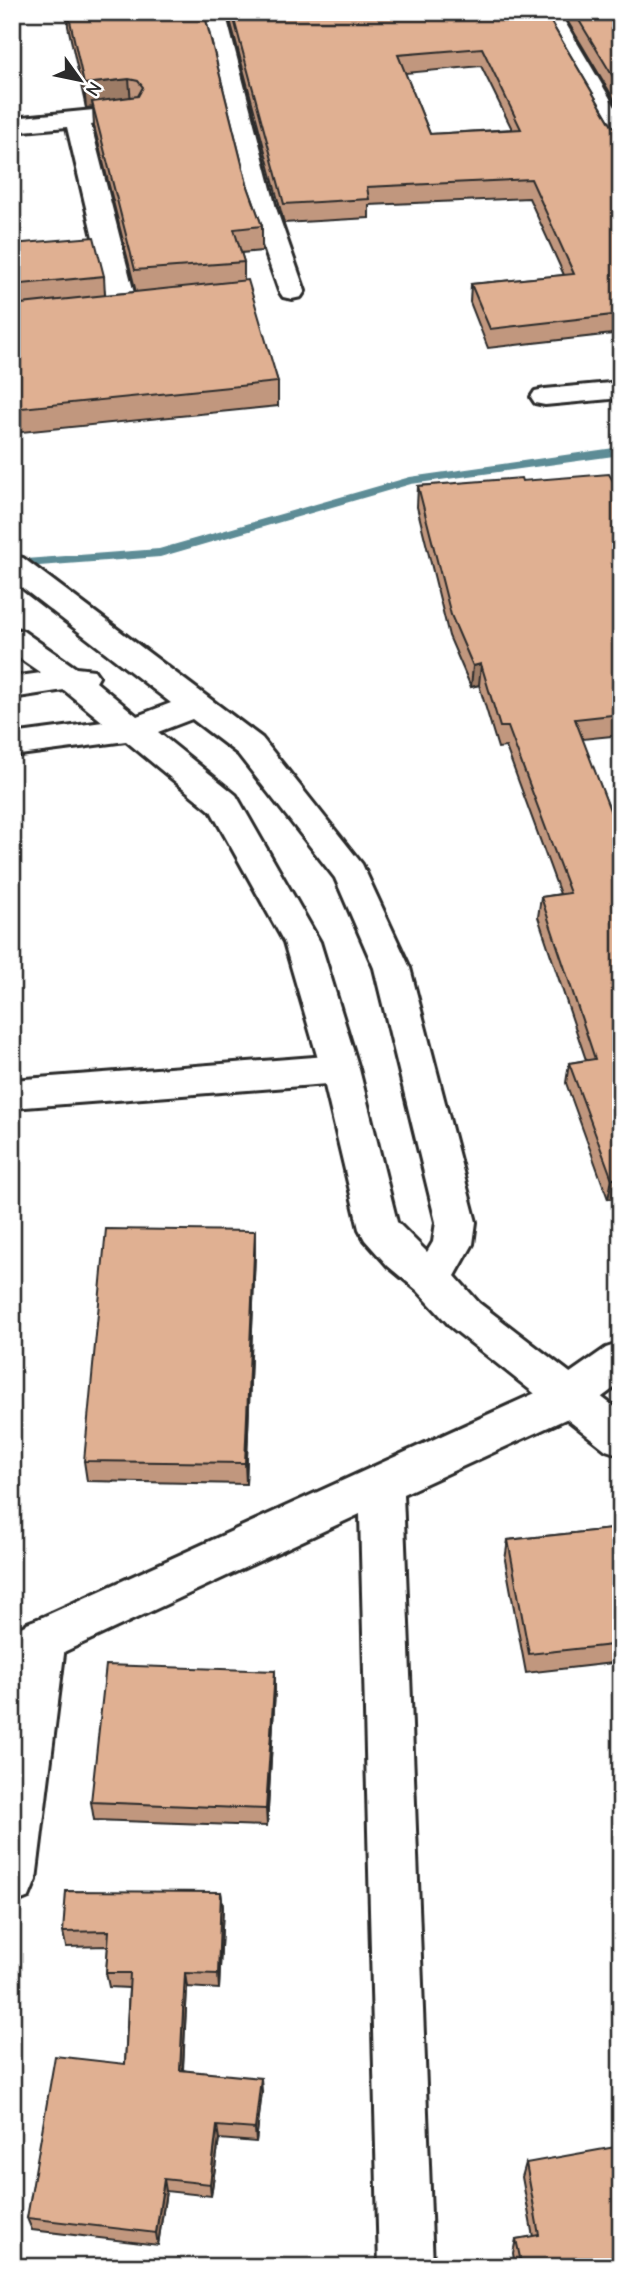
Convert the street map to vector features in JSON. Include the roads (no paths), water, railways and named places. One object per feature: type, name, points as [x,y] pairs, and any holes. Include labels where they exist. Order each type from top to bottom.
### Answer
[{"type":"street","points":[[214,12],[263,208],[292,291]]},
{"type":"street","points":[[547,12],[621,138]]},
{"type":"street","points":[[12,125],[130,113]]},
{"type":"street","points":[[78,118],[136,308],[96,312]]},
{"type":"street","points":[[545,397],[621,390]]},
{"type":"street","points":[[12,565],[250,746],[350,873],[392,968],[456,1222],[453,1244],[432,1279]]},
{"type":"street","points":[[20,644],[71,679],[224,803],[302,942],[340,1069],[379,1229],[402,1255],[432,1279],[465,1315],[621,1437]]},
{"type":"street","points":[[12,688],[144,668]]},
{"type":"street","points":[[12,745],[133,729],[197,706]]},
{"type":"street","points":[[12,1094],[340,1069]]},
{"type":"street","points":[[12,1880],[27,1646],[568,1398],[621,1360]]},
{"type":"street","points":[[381,1482],[406,2267]]},
{"type":"waterway","points":[[12,564],[160,553],[410,481],[621,451]]}]
